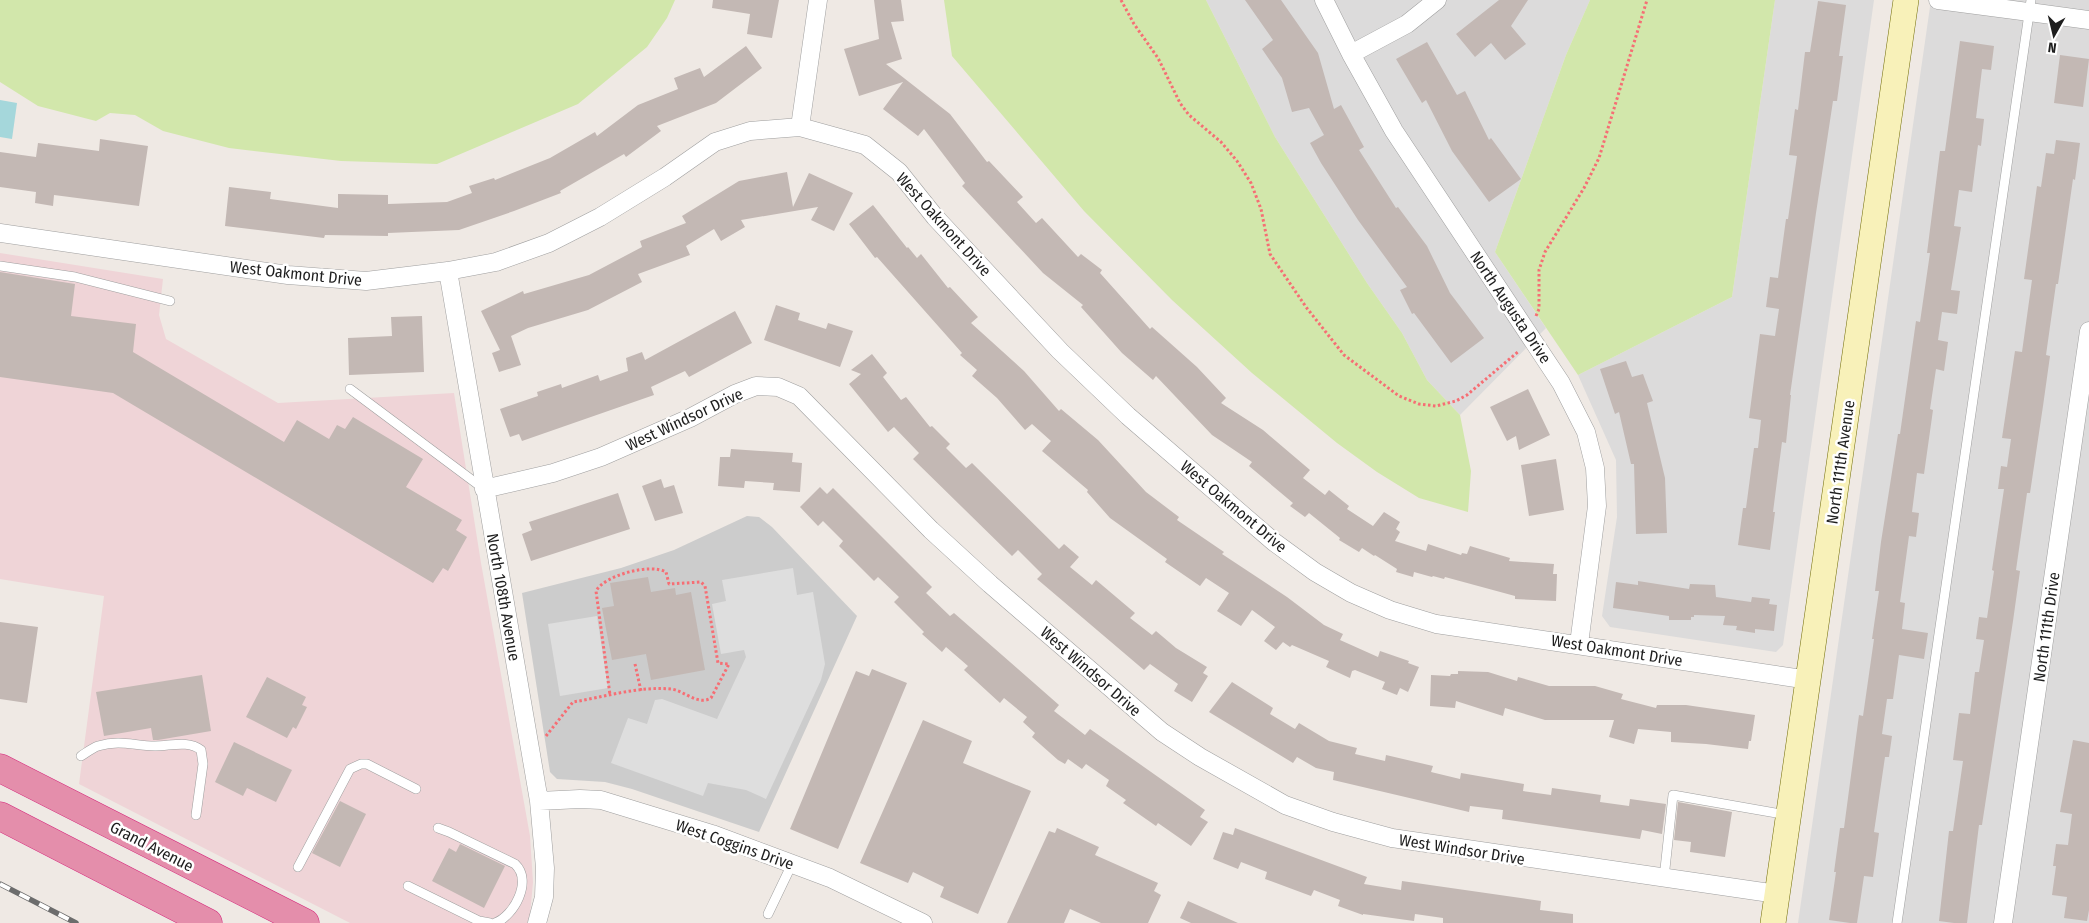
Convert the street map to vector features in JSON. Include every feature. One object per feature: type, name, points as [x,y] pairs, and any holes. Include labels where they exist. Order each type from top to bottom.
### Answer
[{"type":"highway","name":"Grand Avenue","points":[[0,768],[305,923]]},
{"type":"highway","points":[[0,816],[208,923]]},
{"type":"street","points":[[800,127],[818,0]]},
{"type":"street","name":"North Augusta Drive","points":[[1324,0],[1351,54],[1394,131],[1561,383],[1586,432],[1595,468],[1597,506],[1579,644]]},
{"type":"street","points":[[1351,54],[1407,24],[1437,0]]},
{"type":"street","name":"North 111th Avenue","points":[[1773,923],[1906,0]]},
{"type":"street","points":[[1938,0],[2030,6],[2089,20]]},
{"type":"street","name":"West Oakmont Drive","points":[[0,233],[288,275],[366,281],[448,271],[496,262],[549,243],[600,218],[666,178],[715,142],[750,131],[800,127],[865,145],[899,172],[935,217],[1074,364],[1128,416],[1274,542],[1315,572],[1351,593],[1390,610],[1436,624],[1809,680]]},
{"type":"street","name":"North 108th Avenue","points":[[448,271],[539,802],[546,868],[544,897],[537,923]]},
{"type":"street","name":"North 111th Drive","points":[[2003,923],[2089,331]]},
{"type":"street","name":"West Windsor Drive","points":[[484,489],[553,473],[601,458],[690,418],[735,394],[756,386],[778,387],[799,396],[953,550],[1162,732],[1200,758],[1247,785],[1309,814],[1392,838],[1777,894]]},
{"type":"street","name":"West Coggins Drive","points":[[539,802],[580,798],[601,800],[727,839],[830,878],[923,923]]},
{"type":"lane","points":[[1897,923],[2030,6]]},
{"type":"lane","points":[[0,266],[75,277],[170,301]]},
{"type":"lane","points":[[350,389],[484,489]]},
{"type":"lane","points":[[81,756],[96,746],[125,742],[154,746],[188,744],[196,746],[201,750],[203,764],[196,815]]},
{"type":"lane","points":[[298,867],[347,774],[355,766],[361,764],[373,766],[416,789]]},
{"type":"lane","points":[[1664,878],[1673,795],[1789,815]]},
{"type":"lane","points":[[438,828],[519,868],[522,884],[518,900],[503,920],[495,923]]},
{"type":"lane","points":[[768,914],[792,864]]},
{"type":"lane","points":[[408,886],[479,921],[490,923]]},
{"type":"path","points":[[1121,0],[1134,24],[1158,58],[1188,115],[1221,142],[1251,183],[1260,209],[1270,254],[1311,313],[1344,355],[1399,396],[1419,404],[1436,406],[1456,401],[1467,395],[1521,349],[1539,310],[1539,270],[1545,252],[1584,188],[1599,158],[1647,0]]},
{"type":"path","points":[[542,740],[574,702],[610,696],[640,691],[672,689],[701,701],[711,698],[729,664],[718,662],[705,586],[702,582],[670,584],[666,572],[656,568],[613,577],[599,585],[596,590],[610,696]]},
{"type":"path","points":[[635,664],[640,691]]},
{"type":"shaded area","points":[[1206,0],[1590,0],[1566,55],[1495,252],[1546,328],[1460,415],[1427,380],[1402,333],[1367,283],[1275,137]]},
{"type":"shaded area","points":[[1775,0],[1874,0],[1783,645],[1776,652],[1610,627],[1602,616],[1617,517],[1616,460],[1578,375],[1732,297]]},
{"type":"shaded area","points":[[1931,0],[2089,0],[2089,923],[1798,923]]},
{"type":"shaded area","points":[[0,253],[163,279],[159,315],[166,339],[278,403],[454,393],[481,563],[530,836],[533,882],[530,915],[527,923],[350,923],[79,784],[104,596],[0,579]]},
{"type":"shaded area","points":[[747,516],[759,517],[772,527],[857,616],[759,832],[632,789],[605,782],[557,779],[550,772],[522,593],[621,568],[674,550]]},
{"type":"shaded area","points":[[793,568],[797,595],[813,592],[825,664],[821,680],[766,799],[746,790],[708,783],[703,796],[611,763],[628,718],[647,724],[655,700],[662,699],[717,719],[746,657],[744,650],[721,654],[712,604],[726,601],[722,580]]},
{"type":"shaded area","points":[[597,616],[608,688],[560,696],[548,624]]},
{"type":"green space","points":[[0,0],[675,0],[667,18],[647,47],[578,104],[437,164],[341,161],[229,148],[163,131],[135,115],[110,113],[96,121],[38,106],[0,82]]},
{"type":"green space","points":[[944,0],[1206,0],[1275,137],[1367,283],[1402,333],[1427,380],[1460,415],[1471,471],[1468,512],[1419,498],[1377,472],[1337,443],[1252,373],[1172,300],[1084,211],[952,56]]},
{"type":"green space","points":[[1590,0],[1775,0],[1732,297],[1578,375],[1495,252],[1566,55]]},
{"type":"water","points":[[0,100],[17,103],[12,139],[0,137]]},
{"type":"building","points":[[713,0],[779,0],[772,38],[747,34],[750,14],[712,8]]},
{"type":"building","points":[[874,0],[901,0],[904,21],[891,22],[902,59],[886,64],[950,114],[987,162],[989,161],[1023,197],[1017,202],[1036,223],[1042,218],[1078,257],[1081,254],[1102,270],[1100,273],[1150,329],[1152,327],[1197,367],[1226,398],[1221,403],[1263,430],[1310,470],[1303,478],[1325,495],[1329,490],[1349,506],[1347,509],[1373,526],[1384,512],[1400,522],[1396,529],[1400,532],[1395,541],[1426,551],[1428,544],[1461,555],[1462,553],[1467,554],[1470,546],[1510,558],[1509,561],[1554,564],[1553,574],[1557,574],[1556,601],[1515,599],[1515,596],[1445,577],[1444,579],[1414,572],[1413,577],[1396,572],[1397,569],[1375,555],[1362,548],[1359,552],[1339,540],[1340,538],[1309,513],[1305,517],[1290,506],[1293,503],[1249,466],[1252,462],[1212,435],[1156,376],[1153,380],[1122,353],[1081,307],[1083,305],[1043,273],[962,186],[965,183],[924,129],[918,136],[883,109],[903,82],[859,96],[844,49],[879,39]]},
{"type":"building","points":[[1245,0],[1281,0],[1318,53],[1334,109],[1341,105],[1364,147],[1359,150],[1396,208],[1398,207],[1427,246],[1450,293],[1484,338],[1451,363],[1414,313],[1412,314],[1400,290],[1407,287],[1358,220],[1321,163],[1310,143],[1324,135],[1309,108],[1292,112],[1282,78],[1262,49],[1273,40]]},
{"type":"building","points":[[1499,0],[1528,0],[1511,26],[1526,44],[1505,60],[1491,43],[1475,57],[1456,34]]},
{"type":"building","points":[[1818,1],[1846,5],[1839,56],[1843,56],[1837,101],[1833,101],[1816,213],[1790,395],[1786,443],[1782,442],[1770,550],[1738,545],[1743,508],[1746,508],[1754,448],[1758,448],[1761,420],[1749,418],[1760,334],[1775,336],[1779,309],[1766,307],[1770,277],[1778,278],[1797,156],[1789,155],[1795,109],[1798,110],[1805,52],[1810,52]]},
{"type":"building","points":[[1960,41],[1994,46],[1991,70],[1982,69],[1976,118],[1984,119],[1981,146],[1978,145],[1972,192],[1959,190],[1954,226],[1961,227],[1951,290],[1960,291],[1957,314],[1942,312],[1938,340],[1948,342],[1944,371],[1936,369],[1930,409],[1933,410],[1924,474],[1917,473],[1912,512],[1919,513],[1916,537],[1909,536],[1900,602],[1905,603],[1902,629],[1928,633],[1924,659],[1899,655],[1893,699],[1887,699],[1882,734],[1892,736],[1889,757],[1885,757],[1874,832],[1879,833],[1873,877],[1864,876],[1857,923],[1850,923],[1829,920],[1836,872],[1834,872],[1840,828],[1844,828],[1859,715],[1863,716],[1879,591],[1875,591],[1881,542],[1898,434],[1900,434],[1916,321],[1920,322],[1930,253],[1927,253],[1940,151],[1945,151]]},
{"type":"building","points":[[1427,42],[1457,95],[1465,91],[1489,140],[1491,138],[1521,179],[1489,202],[1452,151],[1426,100],[1422,103],[1396,59]]},
{"type":"building","points":[[746,46],[762,68],[716,103],[657,126],[661,131],[626,157],[624,154],[560,191],[561,193],[514,211],[459,230],[388,233],[388,236],[325,235],[324,238],[225,226],[229,187],[271,192],[270,199],[338,208],[338,194],[388,195],[388,204],[447,202],[472,193],[469,186],[494,178],[495,180],[550,158],[595,132],[597,136],[638,105],[678,89],[674,78],[700,68],[704,77]]},
{"type":"building","points":[[2060,55],[2089,59],[2083,107],[2054,103]]},
{"type":"building","points":[[100,139],[148,146],[139,206],[54,195],[53,206],[35,203],[36,192],[0,187],[0,152],[36,157],[38,143],[99,151]]},
{"type":"building","points":[[2056,140],[2080,143],[2046,355],[2050,356],[2030,493],[2027,493],[2016,570],[2020,571],[2013,621],[1982,825],[1979,825],[1967,923],[1939,921],[1949,831],[1953,831],[1963,761],[1953,760],[1959,713],[1970,714],[1975,672],[1979,672],[1984,640],[1976,639],[1979,617],[1987,618],[1994,571],[1992,570],[2004,489],[1998,489],[2001,466],[2007,467],[2011,439],[2002,438],[2015,351],[2022,352],[2032,280],[2024,279],[2037,186],[2041,187],[2046,153],[2054,154]]},
{"type":"building","points":[[787,172],[793,207],[809,173],[853,193],[834,231],[811,220],[818,207],[741,220],[745,227],[721,241],[714,229],[686,246],[690,255],[638,274],[642,282],[588,310],[528,328],[511,336],[521,365],[499,372],[492,353],[500,350],[481,311],[523,291],[524,294],[589,275],[642,247],[640,241],[686,223],[682,216],[739,181]]},
{"type":"building","points":[[873,205],[907,248],[917,258],[921,254],[948,288],[950,287],[978,317],[971,323],[1024,371],[1059,411],[1061,409],[1098,440],[1146,492],[1179,517],[1177,520],[1224,552],[1222,554],[1287,597],[1324,625],[1343,634],[1340,640],[1378,657],[1380,651],[1409,661],[1408,663],[1419,667],[1408,692],[1400,688],[1397,695],[1382,689],[1385,682],[1355,670],[1352,671],[1350,678],[1326,667],[1329,661],[1292,645],[1290,647],[1283,642],[1276,650],[1264,641],[1275,627],[1252,610],[1241,626],[1217,611],[1229,593],[1206,578],[1200,586],[1165,562],[1167,559],[1110,518],[1087,492],[1088,490],[1042,451],[1051,441],[1032,424],[1025,430],[997,398],[972,376],[977,370],[960,355],[962,353],[877,257],[875,258],[849,224]]},
{"type":"building","points":[[0,272],[75,284],[71,316],[136,324],[133,352],[284,442],[297,420],[329,439],[337,425],[345,429],[353,417],[423,459],[406,487],[462,520],[456,530],[467,537],[448,571],[443,568],[433,583],[113,393],[0,377]]},
{"type":"building","points":[[776,305],[800,313],[798,320],[826,329],[828,323],[853,331],[840,367],[764,340]]},
{"type":"building","points":[[735,311],[752,343],[689,377],[685,371],[651,387],[654,395],[522,441],[519,434],[510,437],[500,409],[538,396],[537,392],[561,384],[562,388],[598,375],[600,381],[628,371],[626,358],[642,352],[645,360]]},
{"type":"building","points":[[422,316],[424,372],[349,375],[348,338],[392,336],[391,317]]},
{"type":"building","points":[[872,354],[887,373],[883,377],[901,400],[906,397],[930,427],[932,426],[950,444],[946,448],[966,468],[972,463],[1059,549],[1064,544],[1079,557],[1070,567],[1092,585],[1096,580],[1135,613],[1130,618],[1152,635],[1156,631],[1176,648],[1207,667],[1203,673],[1208,676],[1192,702],[1174,691],[1178,684],[1150,664],[1144,670],[1037,579],[1042,574],[1018,550],[1012,556],[913,459],[919,453],[894,427],[888,432],[849,384],[861,374],[851,370]]},
{"type":"building","points":[[1626,361],[1632,377],[1643,374],[1653,401],[1647,403],[1665,478],[1667,533],[1636,534],[1634,464],[1631,464],[1619,412],[1615,414],[1600,369]]},
{"type":"building","points":[[1528,389],[1550,435],[1519,450],[1516,436],[1507,441],[1490,407]]},
{"type":"building","points":[[731,449],[793,453],[792,462],[802,463],[800,492],[773,490],[774,483],[745,481],[744,488],[718,486],[720,457],[730,457]]},
{"type":"building","points":[[1556,459],[1564,510],[1529,516],[1521,465]]},
{"type":"building","points":[[661,479],[664,488],[674,485],[683,513],[655,521],[642,486]]},
{"type":"building","points":[[820,487],[827,494],[833,488],[932,587],[926,593],[950,616],[954,613],[1059,705],[1054,711],[1085,735],[1090,729],[1205,810],[1200,817],[1208,822],[1191,846],[1158,823],[1156,826],[1123,803],[1126,800],[1106,786],[1109,780],[1086,764],[1082,769],[1068,759],[1065,764],[1058,760],[1032,737],[1035,733],[1023,722],[1027,717],[1004,698],[1000,703],[964,670],[968,666],[946,647],[942,652],[922,634],[924,632],[894,602],[899,597],[878,577],[874,581],[839,546],[843,541],[823,521],[818,526],[800,507]]},
{"type":"building","points":[[618,493],[630,529],[531,561],[522,534],[532,530],[529,522]]},
{"type":"building","points":[[648,577],[651,592],[675,588],[676,595],[691,592],[705,670],[651,680],[646,654],[612,660],[602,608],[614,606],[610,583]]},
{"type":"building","points":[[1638,581],[1689,589],[1690,584],[1715,585],[1716,597],[1751,602],[1752,597],[1770,599],[1769,604],[1777,605],[1774,631],[1755,629],[1755,633],[1736,630],[1737,626],[1723,625],[1725,616],[1694,615],[1694,617],[1691,617],[1691,620],[1669,620],[1669,616],[1613,608],[1616,582],[1638,585]]},
{"type":"building","points":[[0,622],[38,627],[27,703],[0,699]]},
{"type":"building","points":[[872,669],[907,683],[838,849],[790,829],[856,671],[869,676]]},
{"type":"building","points":[[1458,671],[1488,672],[1517,681],[1518,677],[1549,686],[1595,686],[1623,694],[1621,699],[1656,708],[1657,705],[1686,705],[1755,715],[1751,741],[1749,741],[1748,749],[1671,742],[1671,732],[1638,729],[1634,744],[1609,737],[1614,720],[1545,720],[1505,708],[1503,716],[1456,701],[1455,708],[1430,706],[1431,675],[1450,676],[1451,674],[1458,674]]},
{"type":"building","points":[[202,675],[211,731],[158,740],[153,740],[151,728],[104,736],[96,692]]},
{"type":"building","points":[[267,677],[306,697],[302,705],[307,707],[296,729],[293,727],[287,738],[246,717]]},
{"type":"building","points":[[1232,682],[1273,708],[1270,714],[1295,729],[1299,723],[1329,741],[1357,748],[1355,754],[1385,761],[1386,755],[1433,766],[1431,772],[1460,779],[1461,773],[1524,784],[1523,791],[1551,795],[1552,788],[1601,795],[1600,802],[1629,806],[1630,799],[1666,804],[1662,834],[1642,830],[1640,839],[1502,819],[1503,810],[1470,806],[1469,812],[1333,780],[1334,772],[1316,768],[1297,757],[1293,763],[1209,712]]},
{"type":"building","points":[[923,720],[972,741],[963,763],[1031,791],[978,914],[940,897],[944,887],[913,872],[908,883],[860,863]]},
{"type":"building","points":[[2073,740],[2089,743],[2089,910],[2087,921],[2064,918],[2067,897],[2052,895],[2056,866],[2053,866],[2056,844],[2068,845],[2072,814],[2060,812]]},
{"type":"building","points":[[234,742],[292,770],[276,802],[247,788],[243,796],[215,782]]},
{"type":"building","points":[[340,801],[366,814],[340,867],[312,853]]},
{"type":"building","points":[[1678,802],[1732,812],[1725,857],[1690,852],[1691,842],[1674,840]]},
{"type":"building","points":[[1057,828],[1099,847],[1095,855],[1158,883],[1154,891],[1161,895],[1148,923],[1101,923],[1070,909],[1064,923],[1007,923],[1049,831],[1055,833]]},
{"type":"building","points":[[1235,828],[1367,877],[1364,884],[1401,890],[1402,881],[1541,901],[1540,910],[1573,914],[1573,923],[1443,923],[1443,918],[1415,914],[1414,921],[1363,915],[1338,906],[1340,900],[1314,890],[1311,896],[1265,879],[1267,872],[1241,862],[1238,869],[1213,859],[1223,832],[1233,835]]},
{"type":"building","points":[[460,844],[505,866],[484,908],[432,881],[449,848],[456,852]]},
{"type":"building","points":[[1188,901],[1238,923],[1191,923],[1180,918]]},
{"type":"railway","points":[[0,884],[76,923]]}]
